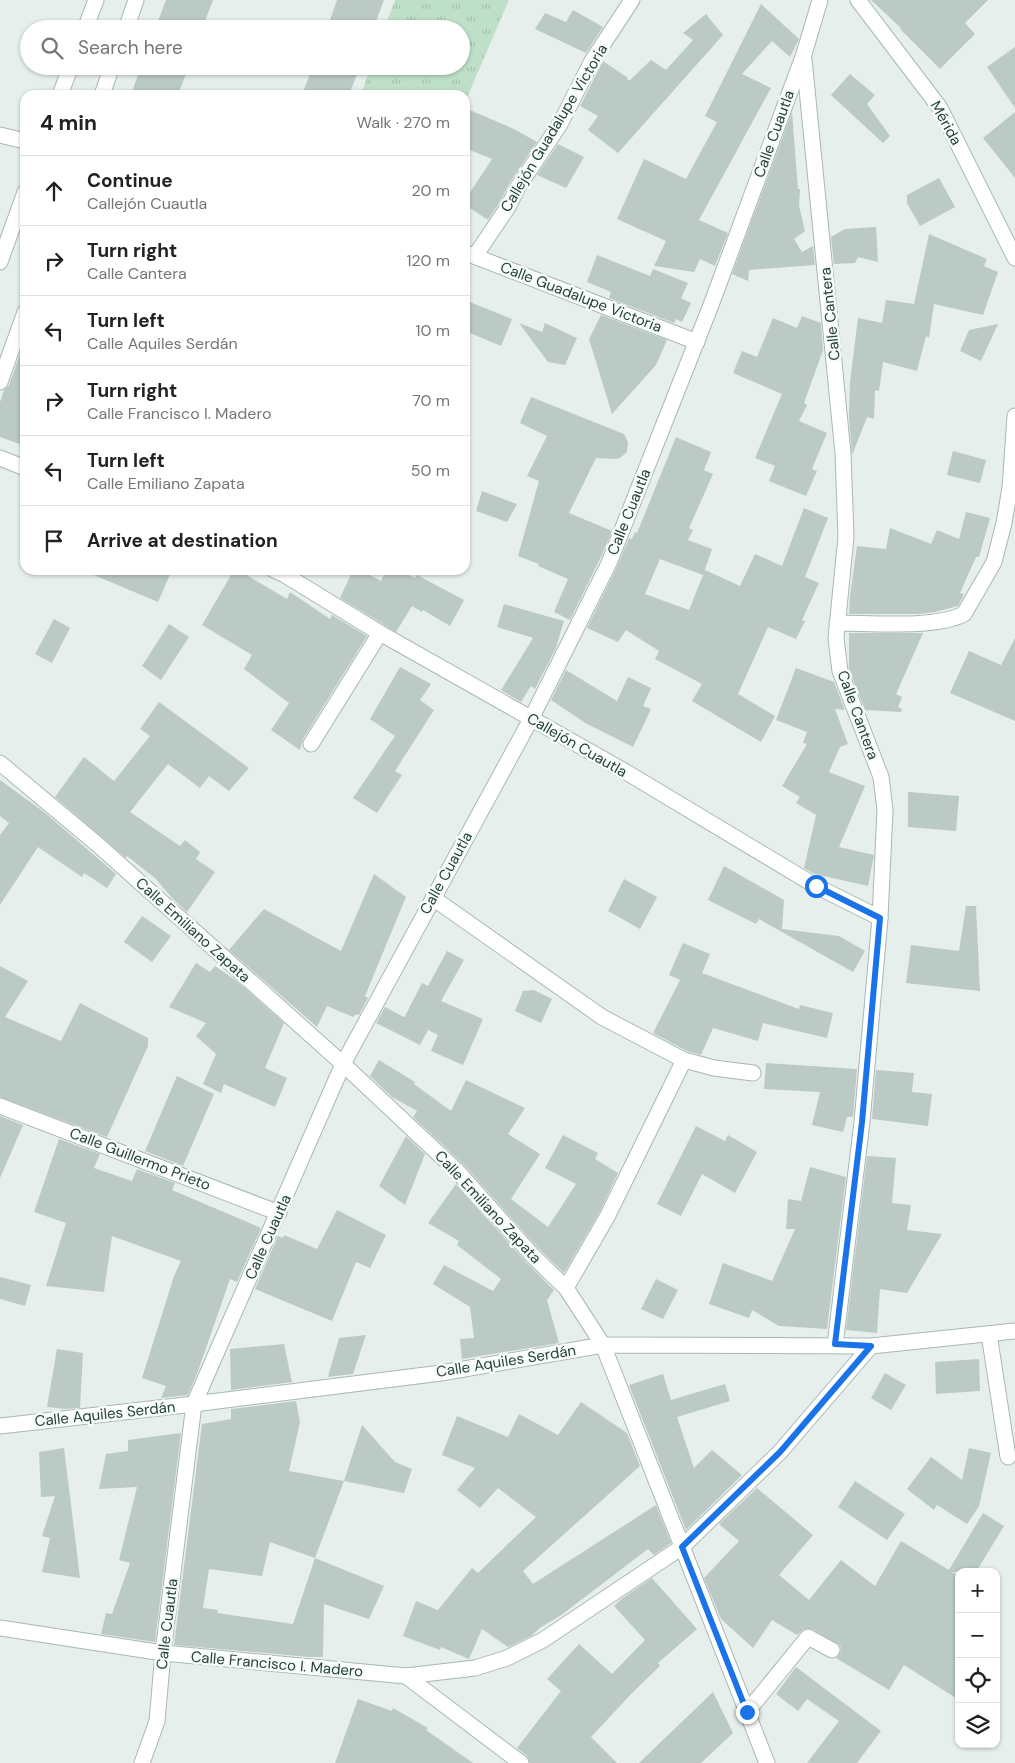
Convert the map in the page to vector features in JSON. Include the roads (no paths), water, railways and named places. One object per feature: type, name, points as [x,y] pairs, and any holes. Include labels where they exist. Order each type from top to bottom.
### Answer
[{"type":"street","points":[[88,20],[96,0]]},
{"type":"street","points":[[129,20],[136,0]]},
{"type":"street","name":"Callejón Guadalupe Victoria","points":[[470,254],[508,207],[518,187],[560,124],[592,61],[632,0]]},
{"type":"street","name":"Calle Cuautla","points":[[142,1763],[157,1721],[163,1653],[194,1404],[343,1064],[531,719],[608,563],[697,342],[804,54],[820,0]]},
{"type":"street","name":"Mérida","points":[[858,0],[940,108],[1015,258]]},
{"type":"street","name":"Calle Cantera","points":[[804,54],[843,453],[846,537],[836,638],[840,672],[881,777],[884,810],[880,918],[862,1122],[835,1344]]},
{"type":"street","points":[[62,90],[68,75]]},
{"type":"street","points":[[104,90],[109,75]]},
{"type":"street","points":[[0,135],[20,140]]},
{"type":"street","points":[[0,262],[20,206]]},
{"type":"street","name":"Calle Guadalupe Victoria","points":[[470,254],[697,342]]},
{"type":"street","points":[[0,382],[20,326]]},
{"type":"street","points":[[837,623],[929,623],[964,614],[994,562],[1004,524],[1010,488],[1015,416]]},
{"type":"street","points":[[0,458],[20,466]]},
{"type":"street","name":"Callejón Cuautla","points":[[285,575],[380,634],[626,772],[816,886],[880,918]]},
{"type":"street","points":[[311,744],[380,634]]},
{"type":"street","name":"Calle Emiliano Zapata","points":[[0,763],[97,844],[343,1064],[458,1172],[532,1255],[566,1288],[603,1345],[767,1763]]},
{"type":"street","points":[[433,898],[602,1017],[684,1060],[714,1068],[753,1073]]},
{"type":"street","points":[[566,1288],[607,1217],[684,1060]]},
{"type":"street","name":"Calle Guillermo Prieto","points":[[0,1106],[279,1213]]},
{"type":"street","name":"Calle Aquiles Serdán","points":[[0,1426],[194,1404],[441,1372],[603,1345],[835,1344],[871,1346],[1015,1331]]},
{"type":"street","points":[[988,1334],[1008,1456]]},
{"type":"street","name":"Calle Francisco I. Madero","points":[[0,1628],[163,1653],[406,1676],[475,1668],[507,1658],[544,1640],[682,1547],[780,1452],[871,1346]]},
{"type":"street","points":[[747,1712],[808,1637],[832,1650]]},
{"type":"street","points":[[406,1676],[521,1763]]}]
